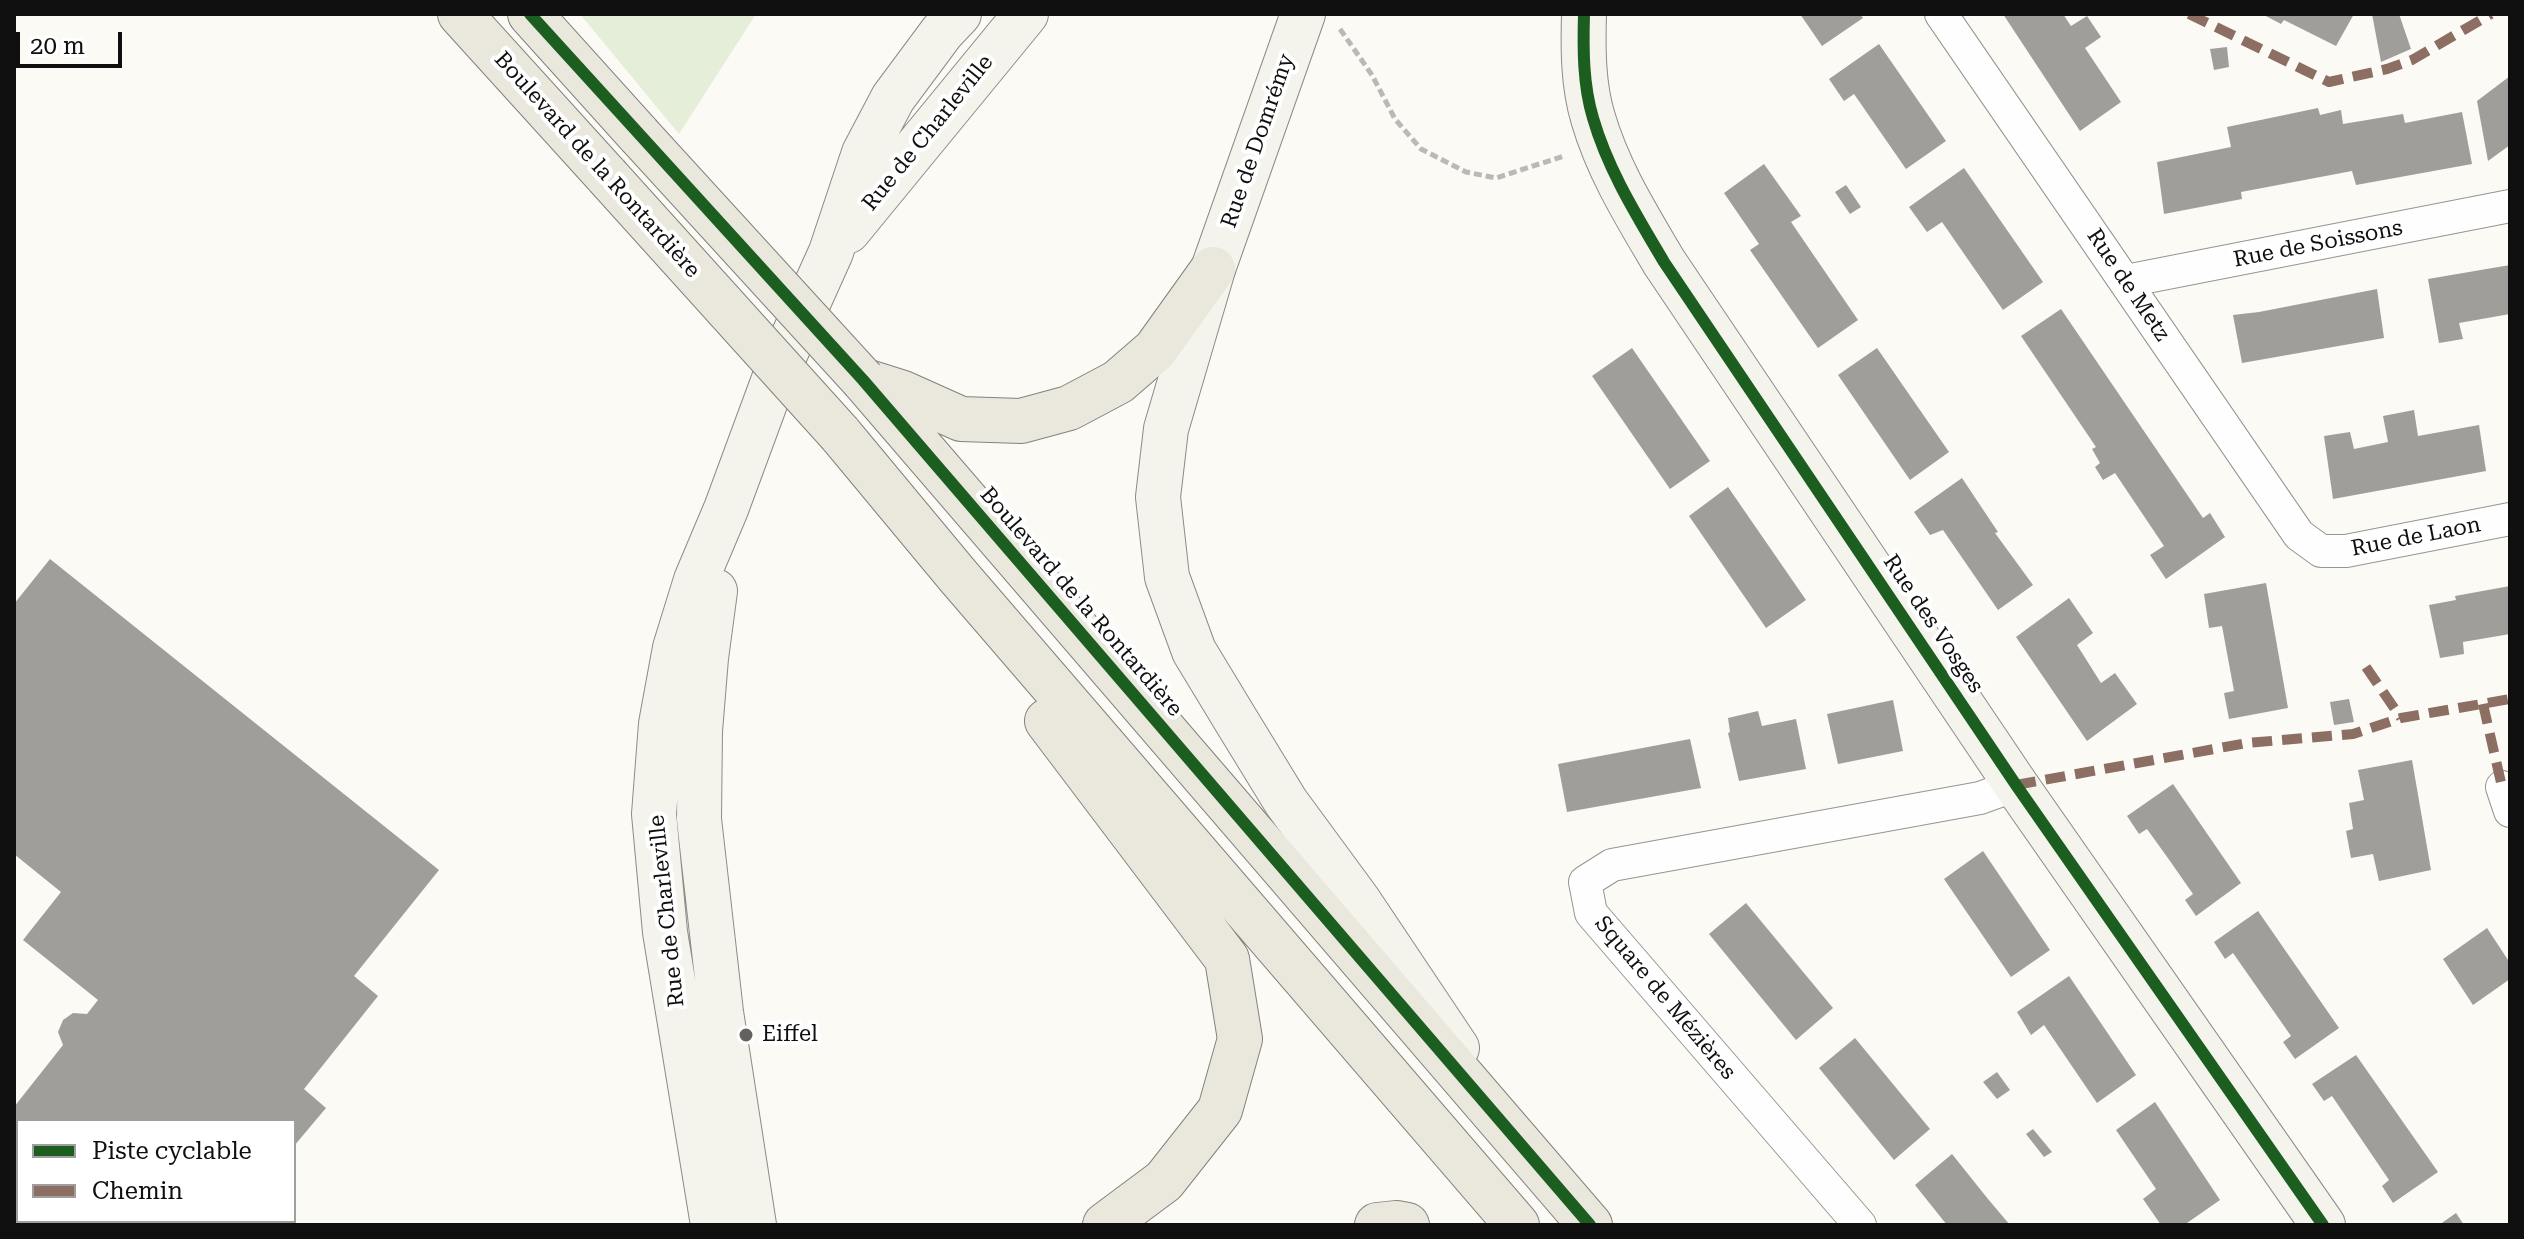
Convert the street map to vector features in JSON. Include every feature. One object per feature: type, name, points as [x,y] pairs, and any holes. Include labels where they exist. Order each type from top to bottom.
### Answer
[{"type":"main road","name":"Boulevard de la Rontardière","points":[[460,14],[840,434],[958,576],[1517,1225]]},
{"type":"main road","name":"Boulevard de la Rontardière","points":[[530,14],[863,380],[1590,1225]]},
{"type":"main road","points":[[863,380],[903,393],[961,419],[1021,421],[1069,408],[1118,382],[1155,350],[1213,269]]},
{"type":"main road","points":[[958,576],[1003,663],[1227,959],[1240,1039],[1220,1110],[1164,1181],[1105,1225]]},
{"type":"main road","points":[[1377,1225],[1407,1225]]},
{"type":"street","name":"Rue de Charleville","points":[[713,1225],[665,932],[654,814],[661,724],[675,648],[696,580],[774,379],[831,252],[864,153],[893,98],[959,14]]},
{"type":"street","name":"Rue de Charleville","points":[[831,252],[1026,14]]},
{"type":"street","name":"Rue des Vosges","points":[[1584,14],[1584,66],[1592,118],[1615,178],[1664,262],[2016,785],[2323,1225]]},
{"type":"street","name":"Rue de Metz","points":[[1941,14],[2299,535],[2321,551]]},
{"type":"street","name":"Rue de Domrémy","points":[[1321,21],[1213,269],[1166,429],[1158,497],[1167,577],[1194,651],[1261,762],[1450,1037],[1505,1127]]},
{"type":"street","name":"Rue de Soissons","points":[[2126,281],[2510,206]]},
{"type":"street","name":"Rue de Charleville","points":[[726,509],[706,658],[700,731],[699,819],[721,1012],[754,1225]]},
{"type":"street","name":"Rue de Laon","points":[[2321,551],[2346,551],[2510,519]]},
{"type":"street","name":"Square de Mézières","points":[[1860,1225],[1591,913],[1585,882],[1612,865],[1980,798],[2016,785]]},
{"type":"path","points":[[1321,21],[1372,75],[1395,119],[1421,149],[1466,172],[1496,178],[1602,143]]},
{"type":"green space","points":[[580,14],[756,14],[679,134]]},
{"type":"building","points":[[1800,14],[1860,14],[1863,18],[1822,46]]},
{"type":"building","points":[[2003,14],[2063,14],[2071,26],[2087,16],[2101,37],[2085,48],[2121,102],[2080,131]]},
{"type":"building","points":[[2262,14],[2354,14],[2336,46],[2284,20],[2281,24]]},
{"type":"building","points":[[2372,14],[2399,14],[2411,49],[2381,62]]},
{"type":"building","points":[[1879,44],[1946,141],[1906,169],[1854,94],[1844,101],[1829,79]]},
{"type":"building","points":[[2227,47],[2229,67],[2214,70],[2210,49]]},
{"type":"building","points":[[2510,76],[2510,145],[2488,161],[2477,101]]},
{"type":"building","points":[[2318,108],[2320,115],[2341,110],[2343,124],[2403,114],[2405,123],[2462,112],[2472,164],[2356,185],[2352,171],[2241,192],[2242,199],[2164,214],[2157,162],[2231,147],[2227,127]]},
{"type":"building","points":[[1764,164],[1801,216],[1791,222],[1858,320],[1818,348],[1750,250],[1759,244],[1724,193]]},
{"type":"building","points":[[1964,168],[2043,282],[2003,310],[1942,222],[1927,232],[1909,207]]},
{"type":"building","points":[[1846,185],[1861,207],[1850,214],[1835,192]]},
{"type":"building","points":[[2510,265],[2510,314],[2459,323],[2463,339],[2439,343],[2428,279]]},
{"type":"building","points":[[2377,289],[2384,338],[2242,363],[2233,315]]},
{"type":"building","points":[[2061,309],[2203,518],[2210,513],[2225,537],[2166,579],[2150,555],[2164,546],[2115,473],[2103,480],[2095,467],[2100,463],[2092,449],[2096,447],[2021,336]]},
{"type":"building","points":[[1632,348],[1710,461],[1670,489],[1592,376]]},
{"type":"building","points":[[1877,348],[1949,452],[1910,480],[1838,375]]},
{"type":"building","points":[[2414,410],[2418,436],[2479,425],[2486,471],[2333,499],[2324,436],[2350,432],[2354,449],[2388,442],[2383,416]]},
{"type":"building","points":[[1962,478],[1998,532],[1995,533],[2033,585],[1998,610],[1943,530],[1930,535],[1914,512]]},
{"type":"building","points":[[1728,487],[1806,600],[1766,628],[1689,516]]},
{"type":"building","points":[[50,559],[439,870],[354,976],[378,996],[304,1089],[326,1108],[296,1144],[296,1119],[16,1119],[16,1126],[14,1124],[14,1107],[63,1045],[58,1032],[63,1020],[73,1013],[87,1014],[98,1000],[23,940],[61,892],[14,854],[14,604]]},
{"type":"building","points":[[2266,583],[2288,708],[2229,719],[2224,693],[2234,691],[2222,626],[2209,628],[2204,594]]},
{"type":"building","points":[[2510,586],[2510,634],[2463,642],[2464,654],[2440,658],[2429,605],[2456,600],[2455,596]]},
{"type":"building","points":[[2069,598],[2093,633],[2077,645],[2101,683],[2115,673],[2137,704],[2087,741],[2016,637]]},
{"type":"building","points":[[2349,699],[2354,722],[2334,725],[2330,702]]},
{"type":"building","points":[[1893,700],[1903,751],[1838,764],[1827,714]]},
{"type":"building","points":[[1758,711],[1762,726],[1796,719],[1806,769],[1739,781],[1728,733],[1728,718]]},
{"type":"building","points":[[1690,739],[1701,788],[1567,812],[1558,764]]},
{"type":"building","points":[[2412,760],[2431,870],[2379,881],[2373,854],[2351,858],[2346,831],[2353,829],[2349,803],[2364,800],[2358,770]]},
{"type":"building","points":[[2173,784],[2241,883],[2196,916],[2185,900],[2193,894],[2147,829],[2139,834],[2127,816]]},
{"type":"building","points":[[1983,851],[2050,950],[2011,977],[1944,879]]},
{"type":"building","points":[[1746,903],[1833,1008],[1796,1040],[1709,934]]},
{"type":"building","points":[[2258,911],[2339,1028],[2295,1059],[2283,1042],[2291,1036],[2233,953],[2225,959],[2214,942]]},
{"type":"building","points":[[2487,928],[2510,963],[2510,979],[2473,1005],[2443,959]]},
{"type":"building","points":[[2069,976],[2136,1075],[2097,1103],[2044,1025],[2031,1035],[2017,1012]]},
{"type":"building","points":[[1855,1038],[1930,1129],[1894,1160],[1819,1068]]},
{"type":"building","points":[[2356,1055],[2438,1172],[2393,1203],[2382,1186],[2389,1180],[2332,1096],[2324,1101],[2312,1084]]},
{"type":"building","points":[[1997,1072],[2010,1090],[1997,1099],[1983,1082]]},
{"type":"building","points":[[2155,1102],[2220,1200],[2187,1223],[2189,1225],[2161,1225],[2143,1199],[2156,1189],[2116,1130]]},
{"type":"building","points":[[2033,1129],[2052,1152],[2044,1157],[2026,1134]]},
{"type":"building","points":[[1952,1154],[2010,1225],[1947,1225],[1915,1185]]},
{"type":"building","points":[[2456,1213],[2464,1225],[2439,1225]]},
{"type":"building","points":[[134,1223],[230,1223],[229,1225]]},
{"type":"marked path","points":[[2189,14],[2329,82],[2412,60],[2491,14]]},
{"type":"marked path","points":[[2366,667],[2401,718]]},
{"type":"marked path","points":[[2016,785],[2247,743],[2353,734],[2401,718],[2510,699]]},
{"type":"marked path","points":[[2483,704],[2502,787]]},
{"type":"cycle path","points":[[530,14],[863,380],[1590,1225]]},
{"type":"cycle path","points":[[1584,14],[1585,80],[1599,137],[1615,174],[1664,262],[2016,785],[2323,1225]]},
{"type":"place","name":"Eiffel","points":[[746,1035]]}]
